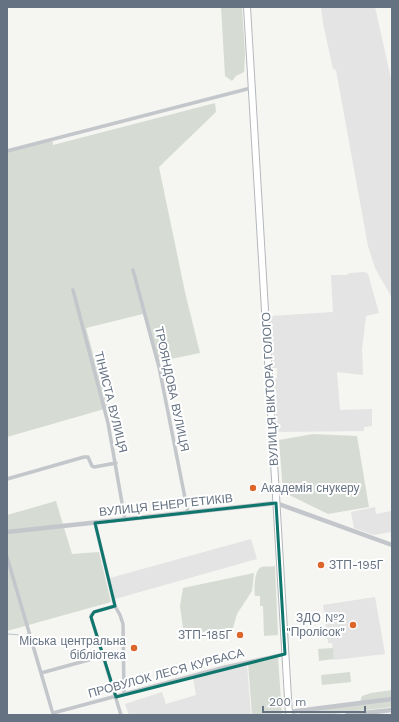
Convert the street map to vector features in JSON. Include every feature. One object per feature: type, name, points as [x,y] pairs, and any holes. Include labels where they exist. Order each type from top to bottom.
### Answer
[{"type":"main road","name":"ВУЛИЦЯ ВІКТОРА ГОЛОГО","points":[[247,7],[289,713]]},
{"type":"street","points":[[7,151],[251,88]]},
{"type":"street","name":"ТРОЯНДОВА ВУЛИЦЯ","points":[[133,270],[159,367],[188,513]]},
{"type":"street","name":"ТІНИСТА ВУЛИЦЯ","points":[[73,290],[108,423],[125,520]]},
{"type":"street","points":[[7,479],[84,457],[88,457],[92,466],[94,467],[116,463]]},
{"type":"street","name":"ВУЛИЦЯ ЕНЕРГЕТИКІВ","points":[[7,532],[276,503],[392,545]]},
{"type":"street","points":[[95,523],[115,606],[123,624],[124,694]]},
{"type":"street","points":[[7,556],[53,714]]},
{"type":"street","points":[[115,606],[94,612],[92,615],[121,715]]},
{"type":"street","name":"ПРОВУЛОК ЛЕСЯ КУРБАСА","points":[[53,714],[231,665],[285,654]]},
{"type":"street","points":[[41,674],[103,656]]},
{"type":"street","points":[[289,713],[392,699]]},
{"type":"street","points":[[347,715],[392,710]]},
{"type":"highlighted area","points":[[276,503],[285,654],[116,697],[91,617],[94,612],[115,606],[95,523]]},
{"type":"shaded area","points":[[221,7],[242,7],[245,54],[244,72],[236,76],[232,81],[225,76]]},
{"type":"shaded area","points":[[321,7],[375,7],[392,83],[392,298],[375,268],[368,246],[336,70],[333,69]]},
{"type":"shaded area","points":[[215,103],[216,112],[159,167],[185,292],[200,353],[156,362],[143,314],[86,328],[108,408],[7,437],[7,152],[49,141],[53,142],[53,145]]},
{"type":"shaded area","points":[[365,272],[368,274],[379,313],[366,316],[362,349],[363,375],[337,372],[340,410],[372,409],[372,426],[364,427],[364,431],[277,432],[274,379],[277,378],[277,368],[273,368],[270,316],[333,312],[331,275],[346,275],[350,273]]},
{"type":"shaded area","points":[[313,434],[357,436],[369,507],[328,514],[283,492],[279,440]]},
{"type":"shaded area","points":[[56,501],[72,554],[99,552],[111,602],[7,631],[7,515]]},
{"type":"shaded area","points":[[375,507],[376,514],[391,511],[392,532],[374,535],[354,528],[351,512]]},
{"type":"shaded area","points":[[251,539],[257,559],[115,599],[110,578]]},
{"type":"shaded area","points":[[275,566],[278,635],[264,636],[263,606],[260,606],[260,596],[255,596],[255,580],[257,572],[261,567]]},
{"type":"shaded area","points":[[254,573],[252,591],[237,614],[233,628],[225,636],[183,628],[180,606],[183,588]]},
{"type":"shaded area","name":"ЗДО №2 \"Пролісок\"","points":[[375,597],[385,654],[334,660],[332,643],[328,643],[323,605]]},
{"type":"shaded area","points":[[333,648],[334,659],[319,661],[318,649]]},
{"type":"shaded area","points":[[278,657],[282,715],[252,715],[248,663]]},
{"type":"shaded area","points":[[247,665],[251,715],[129,715],[125,704],[162,692],[166,704],[196,695],[193,678]]},
{"type":"shaded area","points":[[350,672],[351,682],[322,685],[321,675]]},
{"type":"shaded area","points":[[392,690],[392,697],[360,702],[362,696]]},
{"type":"shaded area","points":[[392,701],[392,707],[325,715],[300,715],[299,712]]},
{"type":"waterway","points":[[7,634],[21,635]]},
{"type":"place","name":"Академія снукеру","points":[[253,488]]},
{"type":"place","name":"ЗТП-195Г","points":[[321,565]]},
{"type":"place","name":"ЗДО №2 \"Пролісок\"","points":[[353,625]]},
{"type":"place","name":"ЗТП-185Г","points":[[240,635]]},
{"type":"place","name":"Міська центральна бібліотека","points":[[134,648]]}]
